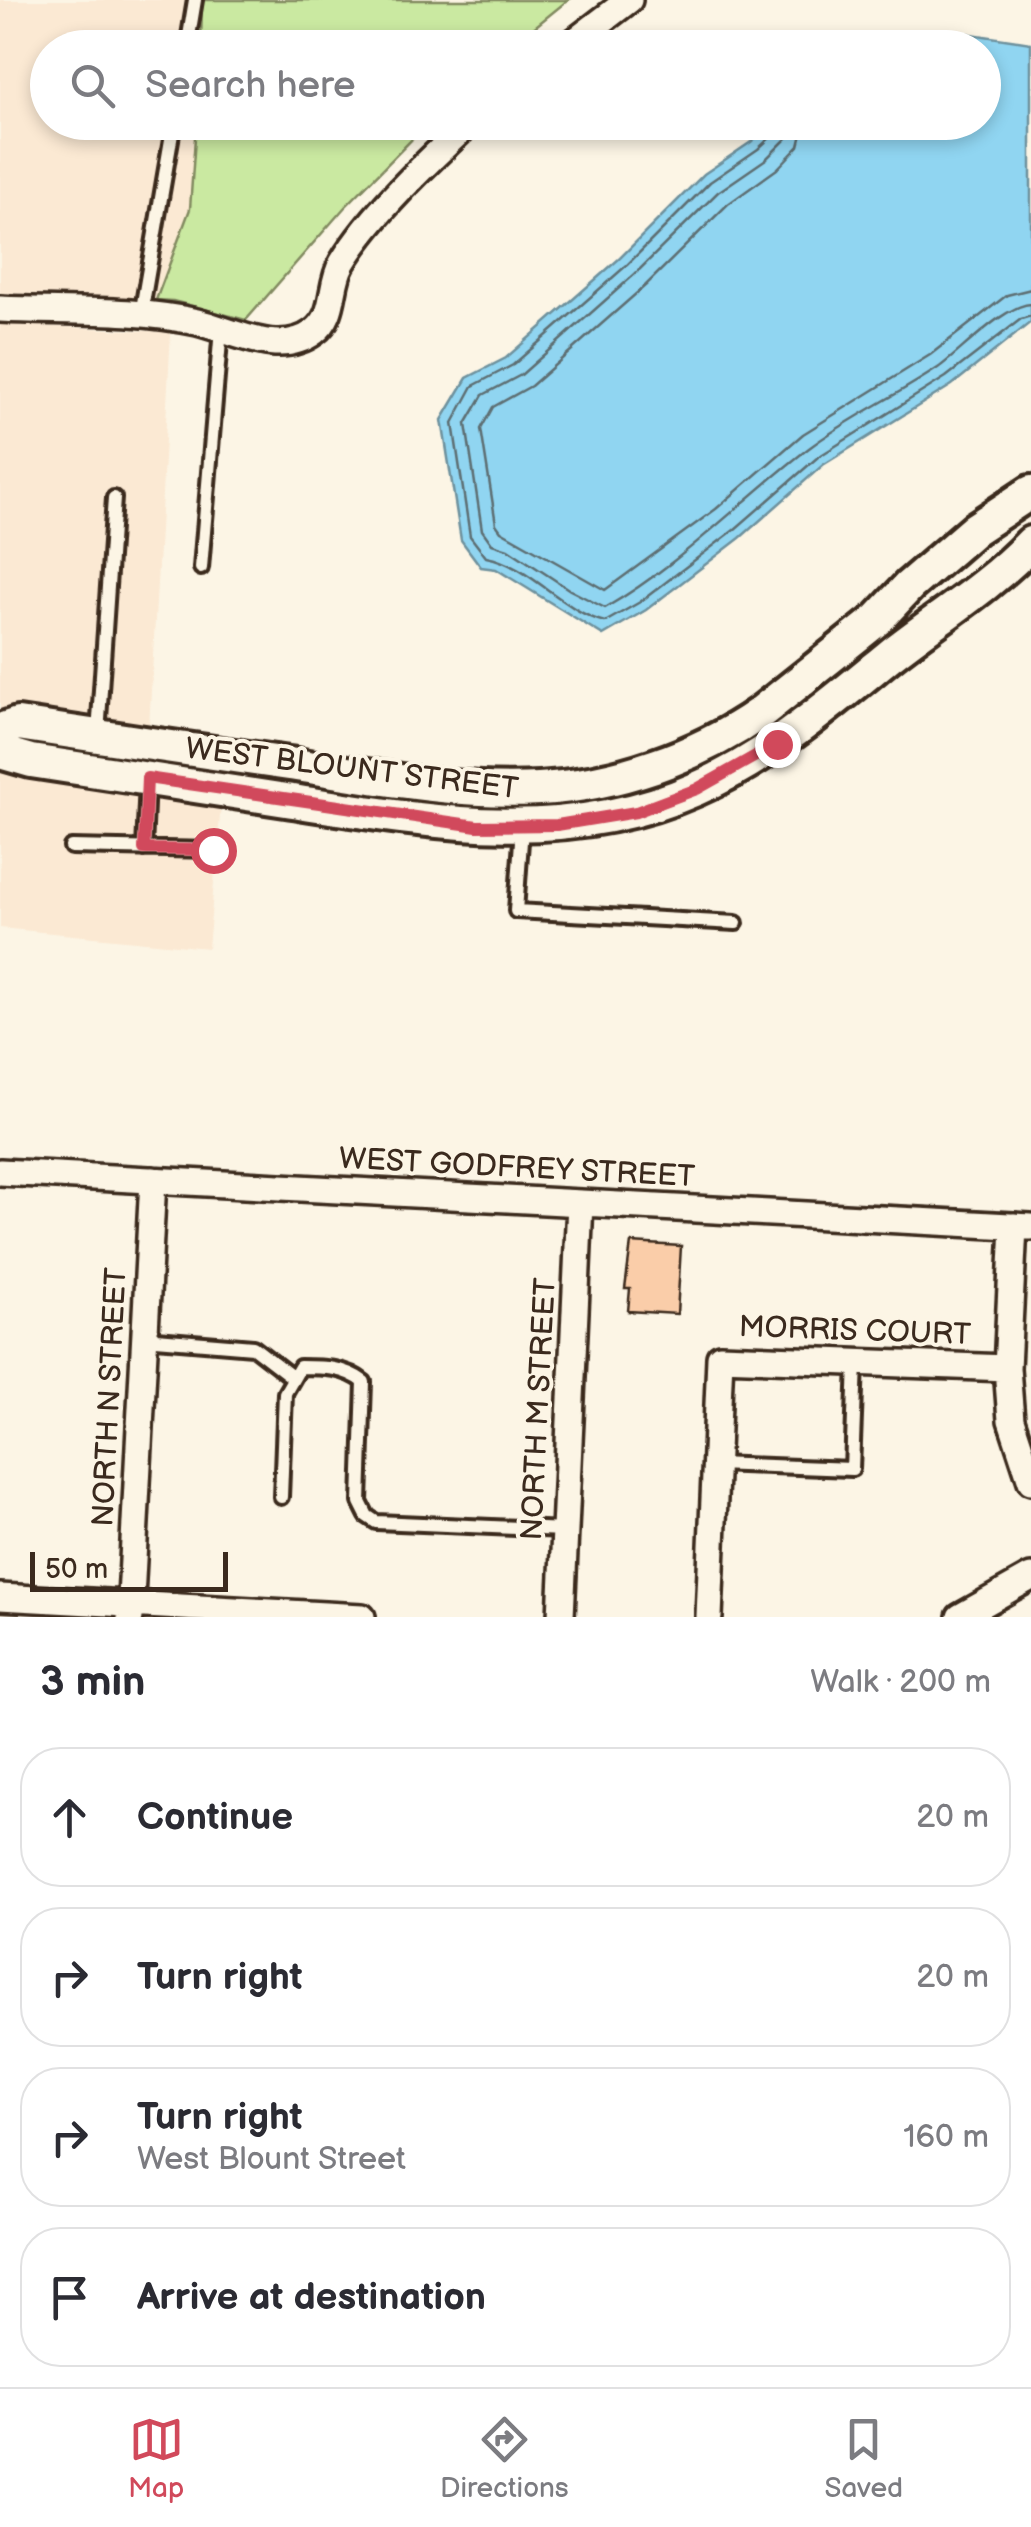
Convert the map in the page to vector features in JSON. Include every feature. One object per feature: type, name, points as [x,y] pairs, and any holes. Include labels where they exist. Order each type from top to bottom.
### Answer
[{"type":"street","points":[[590,30],[629,0]]},
{"type":"street","points":[[0,309],[170,316],[269,343],[298,341],[328,317],[340,266],[393,200],[452,140]]},
{"type":"street","name":"WEST BLOUNT STREET","points":[[0,730],[18,724],[362,775],[492,790],[541,790],[633,773],[687,752],[760,713],[878,620],[909,586],[975,529],[1031,492]]},
{"type":"street","name":"WEST BLOUNT STREET","points":[[0,752],[16,759],[477,826],[557,825],[636,812],[697,789],[777,744],[970,599],[1031,543]]},
{"type":"street","points":[[760,713],[777,744]]},
{"type":"street","points":[[356,810],[362,775]]},
{"type":"street","name":"WEST GODFREY STREET","points":[[0,1172],[1022,1226]]},
{"type":"street","name":"NORTH N STREET","points":[[131,1611],[153,1180]]},
{"type":"street","name":"NORTH M STREET","points":[[561,1617],[580,1203]]},
{"type":"street","points":[[1022,1226],[1007,1368],[1011,1420],[1031,1481]]},
{"type":"street","name":"MORRIS COURT","points":[[709,1617],[720,1358],[1007,1368]]},
{"type":"street","points":[[960,1617],[1031,1577]]},
{"type":"street","points":[[0,1598],[131,1611],[362,1617]]},
{"type":"lane","points":[[190,30],[195,0]]},
{"type":"lane","points":[[140,315],[171,140]]},
{"type":"lane","points":[[201,568],[221,329]]},
{"type":"lane","points":[[98,736],[114,498]]},
{"type":"lane","points":[[144,849],[147,778]]},
{"type":"lane","points":[[523,790],[516,911],[736,922]]},
{"type":"lane","points":[[71,847],[213,850]]},
{"type":"lane","points":[[144,1338],[253,1347],[292,1377]]},
{"type":"lane","points":[[715,1464],[852,1470],[856,1363]]},
{"type":"lane","points":[[281,1497],[285,1394],[300,1367],[323,1367],[352,1373],[364,1382],[360,1502],[367,1516],[376,1522],[565,1530]]},
{"type":"shaded area","points":[[0,0],[202,0],[201,30],[30,30],[30,140],[195,140],[190,209],[156,300],[0,293]]},
{"type":"shaded area","points":[[0,324],[171,332],[149,728],[0,714]]},
{"type":"shaded area","points":[[0,768],[15,774],[221,806],[208,948],[0,928]]},
{"type":"green space","points":[[202,0],[568,0],[531,30],[201,30]]},
{"type":"green space","points":[[195,140],[411,140],[345,207],[246,320],[156,300],[190,209]]},
{"type":"water","points":[[1001,38],[1031,43],[1031,322],[952,385],[823,465],[740,538],[646,610],[603,635],[496,569],[481,567],[461,540],[442,420],[467,378],[506,358],[620,258],[704,174],[751,142],[1001,140]]},
{"type":"building","points":[[631,1243],[681,1246],[677,1314],[628,1311],[630,1289],[625,1289]]},
{"type":"route","points":[[213,850],[144,849],[147,778],[477,826],[557,825],[636,812],[697,789],[777,744]]}]
